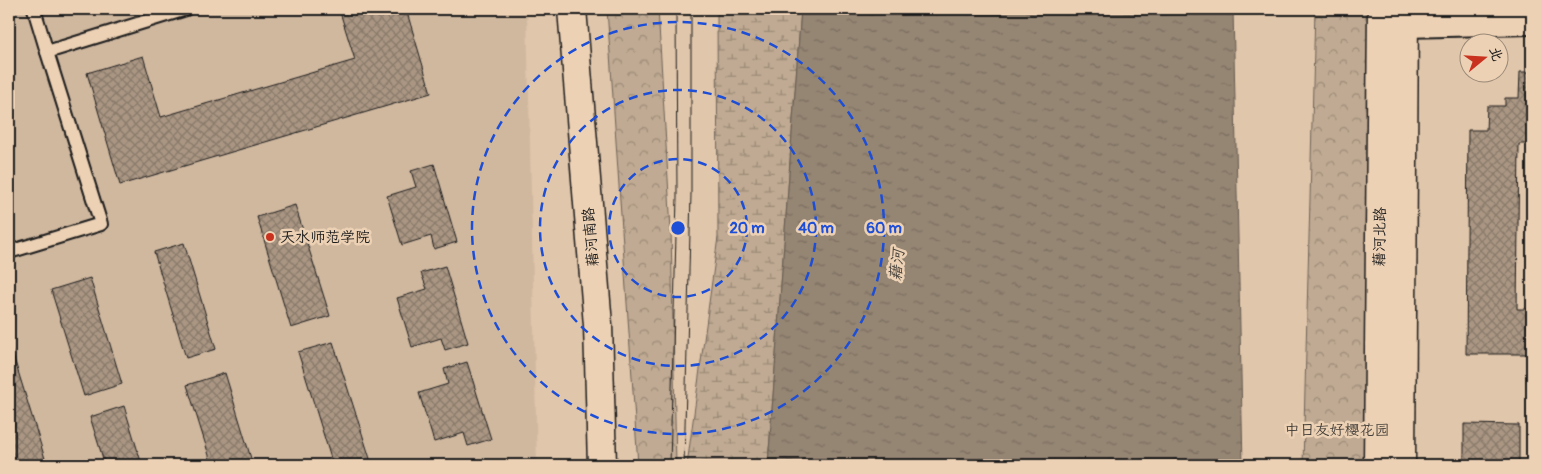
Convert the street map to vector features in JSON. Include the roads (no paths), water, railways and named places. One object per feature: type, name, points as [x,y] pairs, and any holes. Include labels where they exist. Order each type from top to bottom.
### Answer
[{"type":"main road","name":"藉河南路","points":[[572,9],[598,325],[602,465]]},
{"type":"main road","name":"藉河北路","points":[[1378,465],[1393,16]]},
{"type":"main road","name":"藉河北路","points":[[1393,16],[1401,465]]},
{"type":"street","points":[[1393,16],[1532,22]]},
{"type":"lane","points":[[9,252],[100,224],[34,9]]},
{"type":"lane","points":[[47,52],[186,9]]},
{"type":"water","name":"藉河","points":[[801,9],[1233,9],[1243,465],[768,465]]},
{"type":"tram line","points":[[670,465],[677,197],[676,9]]},
{"type":"tram line","points":[[684,465],[691,194],[691,9]]},
{"type":"place","name":"天水师范学院","points":[[270,237]]},
{"type":"park label","name":"中日友好樱花园","points":[[1337,430]]}]
